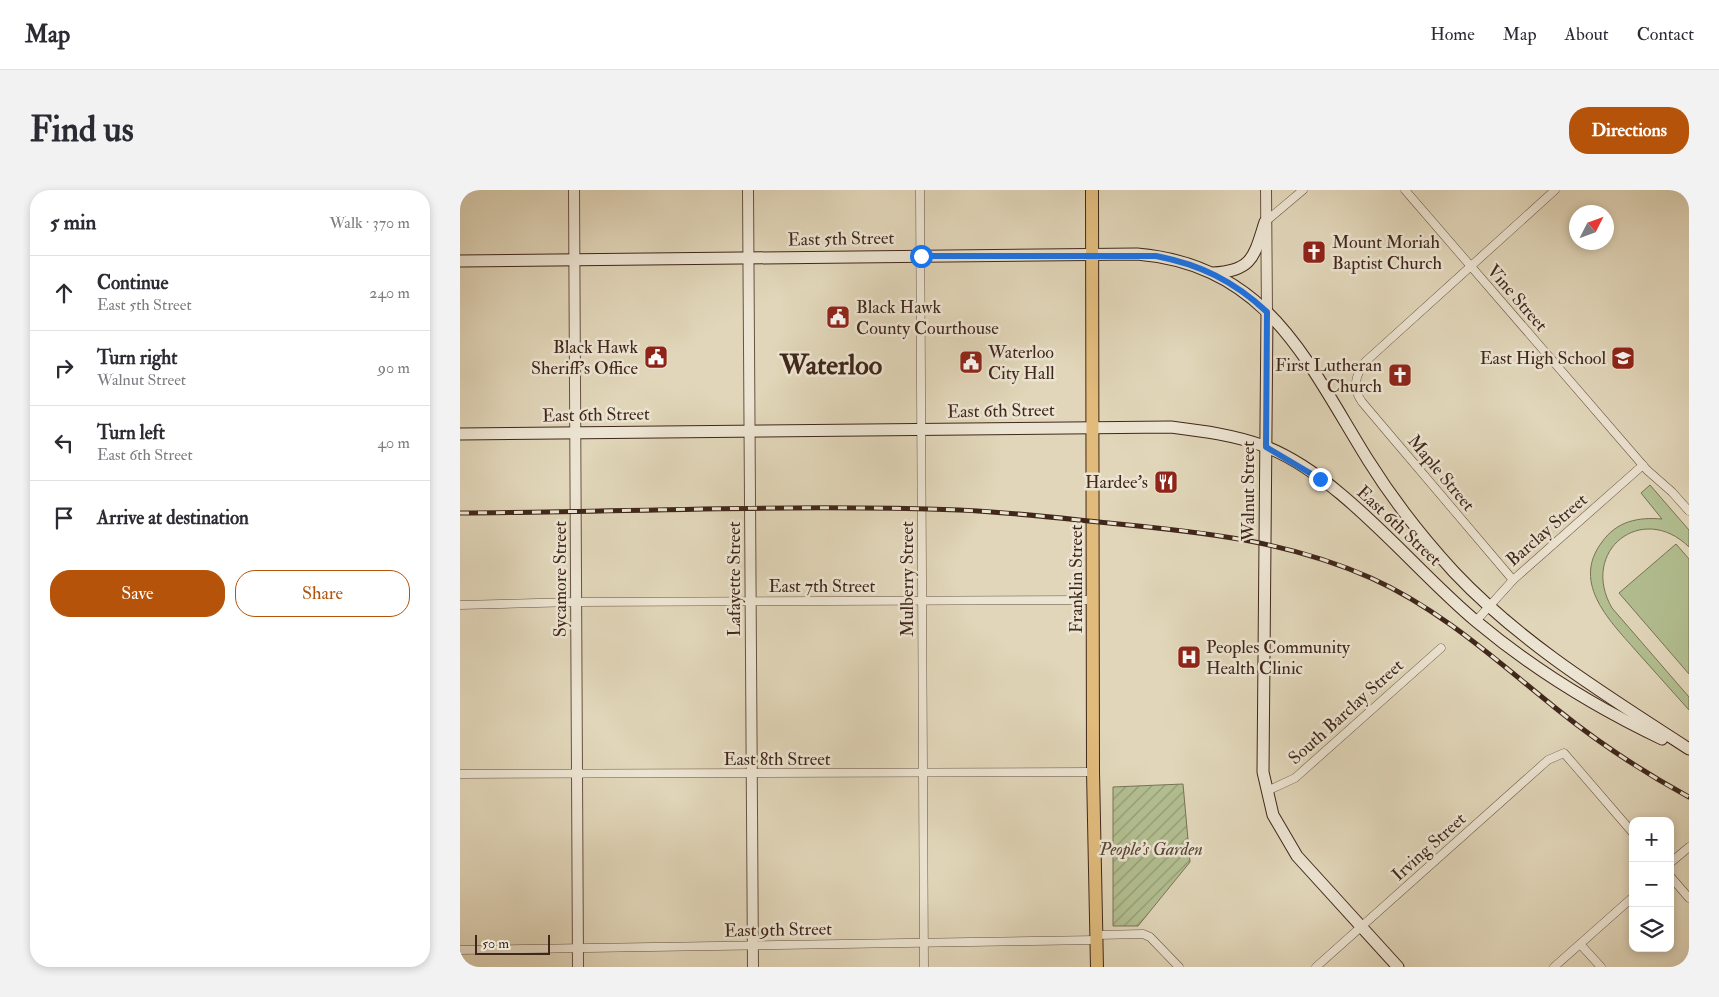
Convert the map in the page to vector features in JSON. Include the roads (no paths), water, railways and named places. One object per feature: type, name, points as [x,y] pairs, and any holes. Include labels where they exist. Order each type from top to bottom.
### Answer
[{"type":"main road","name":"Franklin Street","points":[[1092,190],[1093,772],[1097,967]]},
{"type":"main road","points":[[1212,273],[1230,272],[1250,262],[1257,251],[1265,222]]},
{"type":"main road","name":"East 5th Street","points":[[460,261],[1092,254],[1156,256],[1190,264],[1234,285],[1283,327],[1307,359],[1368,461],[1407,517],[1438,554],[1488,606],[1563,666],[1689,750]]},
{"type":"main road","name":"Walnut Street","points":[[1267,312],[1263,772],[1272,815],[1297,856],[1398,967]]},
{"type":"main road","name":"East 6th Street","points":[[460,434],[1171,427],[1223,434],[1266,447],[1305,468],[1336,491],[1476,621],[1530,663],[1641,729],[1689,750]]},
{"type":"street","name":"Sycamore Street","points":[[574,190],[578,967]]},
{"type":"street","name":"Lafayette Street","points":[[748,190],[753,967]]},
{"type":"street","name":"Mulberry Street","points":[[920,190],[924,967]]},
{"type":"street","name":"Walnut Street","points":[[1266,190],[1267,312]]},
{"type":"street","points":[[1265,222],[1302,190]]},
{"type":"street","name":"Vine Street","points":[[1405,190],[1643,466],[1672,492],[1689,512]]},
{"type":"street","points":[[1470,267],[1555,190]]},
{"type":"street","name":"Maple Street","points":[[1470,267],[1365,362],[1356,380],[1357,395],[1513,580]]},
{"type":"street","name":"Barclay Street","points":[[1476,621],[1513,580],[1643,466]]},
{"type":"street","name":"East 7th Street","points":[[460,605],[576,602],[1094,600]]},
{"type":"street","name":"South Barclay Street","points":[[1267,791],[1295,778],[1441,648]]},
{"type":"street","name":"Irving Street","points":[[1316,967],[1548,760],[1564,753],[1629,828]]},
{"type":"street","name":"East 8th Street","points":[[460,774],[1093,772]]},
{"type":"street","points":[[1671,862],[1689,847]]},
{"type":"street","points":[[1674,881],[1689,898]]},
{"type":"street","points":[[1554,967],[1629,900]]},
{"type":"street","name":"East 9th Street","points":[[460,950],[924,943],[1096,938],[1143,934],[1150,936],[1179,967]]},
{"type":"street","points":[[1580,944],[1600,967]]},
{"type":"railway","points":[[460,513],[772,508],[959,510],[1034,515],[1177,530],[1275,546],[1339,565],[1371,578],[1422,605],[1469,638],[1589,734],[1655,778],[1689,797]]},
{"type":"place","name":"Mount Moriah Baptist Church","points":[[1314,252]]},
{"type":"place","name":"Black Hawk County Courthouse","points":[[838,317]]},
{"type":"place","name":"Black Hawk Sheriff's Office","points":[[656,357]]},
{"type":"place","name":"East High School","points":[[1623,358]]},
{"type":"place","name":"Waterloo City Hall","points":[[971,362]]},
{"type":"place","name":"First Lutheran Church","points":[[1400,375]]},
{"type":"place","name":"Hardee's","points":[[1166,482]]},
{"type":"place","name":"Peoples Community Health Clinic","points":[[1189,657]]},
{"type":"district","name":"Waterloo","points":[[831,365]]},
{"type":"park label","name":"People's Garden","points":[[1151,849]]}]
